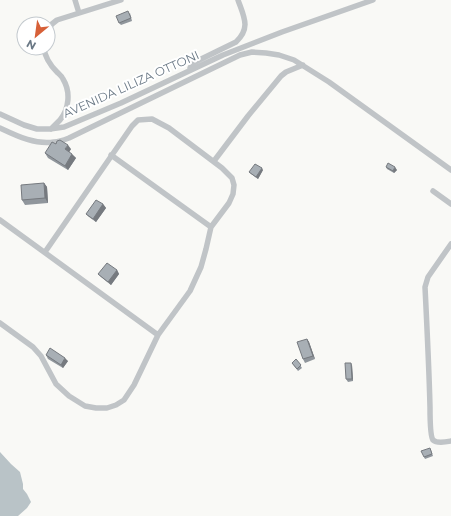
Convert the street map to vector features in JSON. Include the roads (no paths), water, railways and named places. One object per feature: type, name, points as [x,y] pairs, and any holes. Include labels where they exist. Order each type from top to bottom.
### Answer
[{"type":"street","points":[[75,0],[79,13]]},
{"type":"street","points":[[56,21],[121,0]]},
{"type":"street","points":[[190,70],[193,63],[236,42],[241,37],[245,30],[246,23],[238,0]]},
{"type":"street","name":"AVENIDA LILIZA OTTONI","points":[[0,114],[24,125],[37,128],[50,129],[64,127],[223,54],[373,0]]},
{"type":"street","points":[[0,128],[20,138],[35,142],[54,142],[70,138],[240,55],[252,52],[272,54],[294,60],[303,65],[451,170]]},
{"type":"street","points":[[46,56],[51,66],[63,79],[67,90],[68,99],[66,108],[60,120],[50,129]]},
{"type":"street","points":[[214,161],[281,76],[286,72],[303,65]]},
{"type":"street","points":[[0,323],[33,347],[41,356],[56,384],[69,396],[85,406],[107,408],[116,406],[124,400],[134,385],[158,335],[190,291],[201,267],[211,226],[229,203],[233,194],[234,186],[232,178],[214,161],[169,128],[152,119],[138,120],[111,155],[45,252]]},
{"type":"street","points":[[111,155],[211,226]]},
{"type":"street","points":[[434,191],[451,204]]},
{"type":"street","points":[[0,220],[24,239],[45,252],[158,335]]},
{"type":"street","points":[[451,244],[428,277],[425,287],[430,427],[432,438],[435,442],[451,441]]}]
